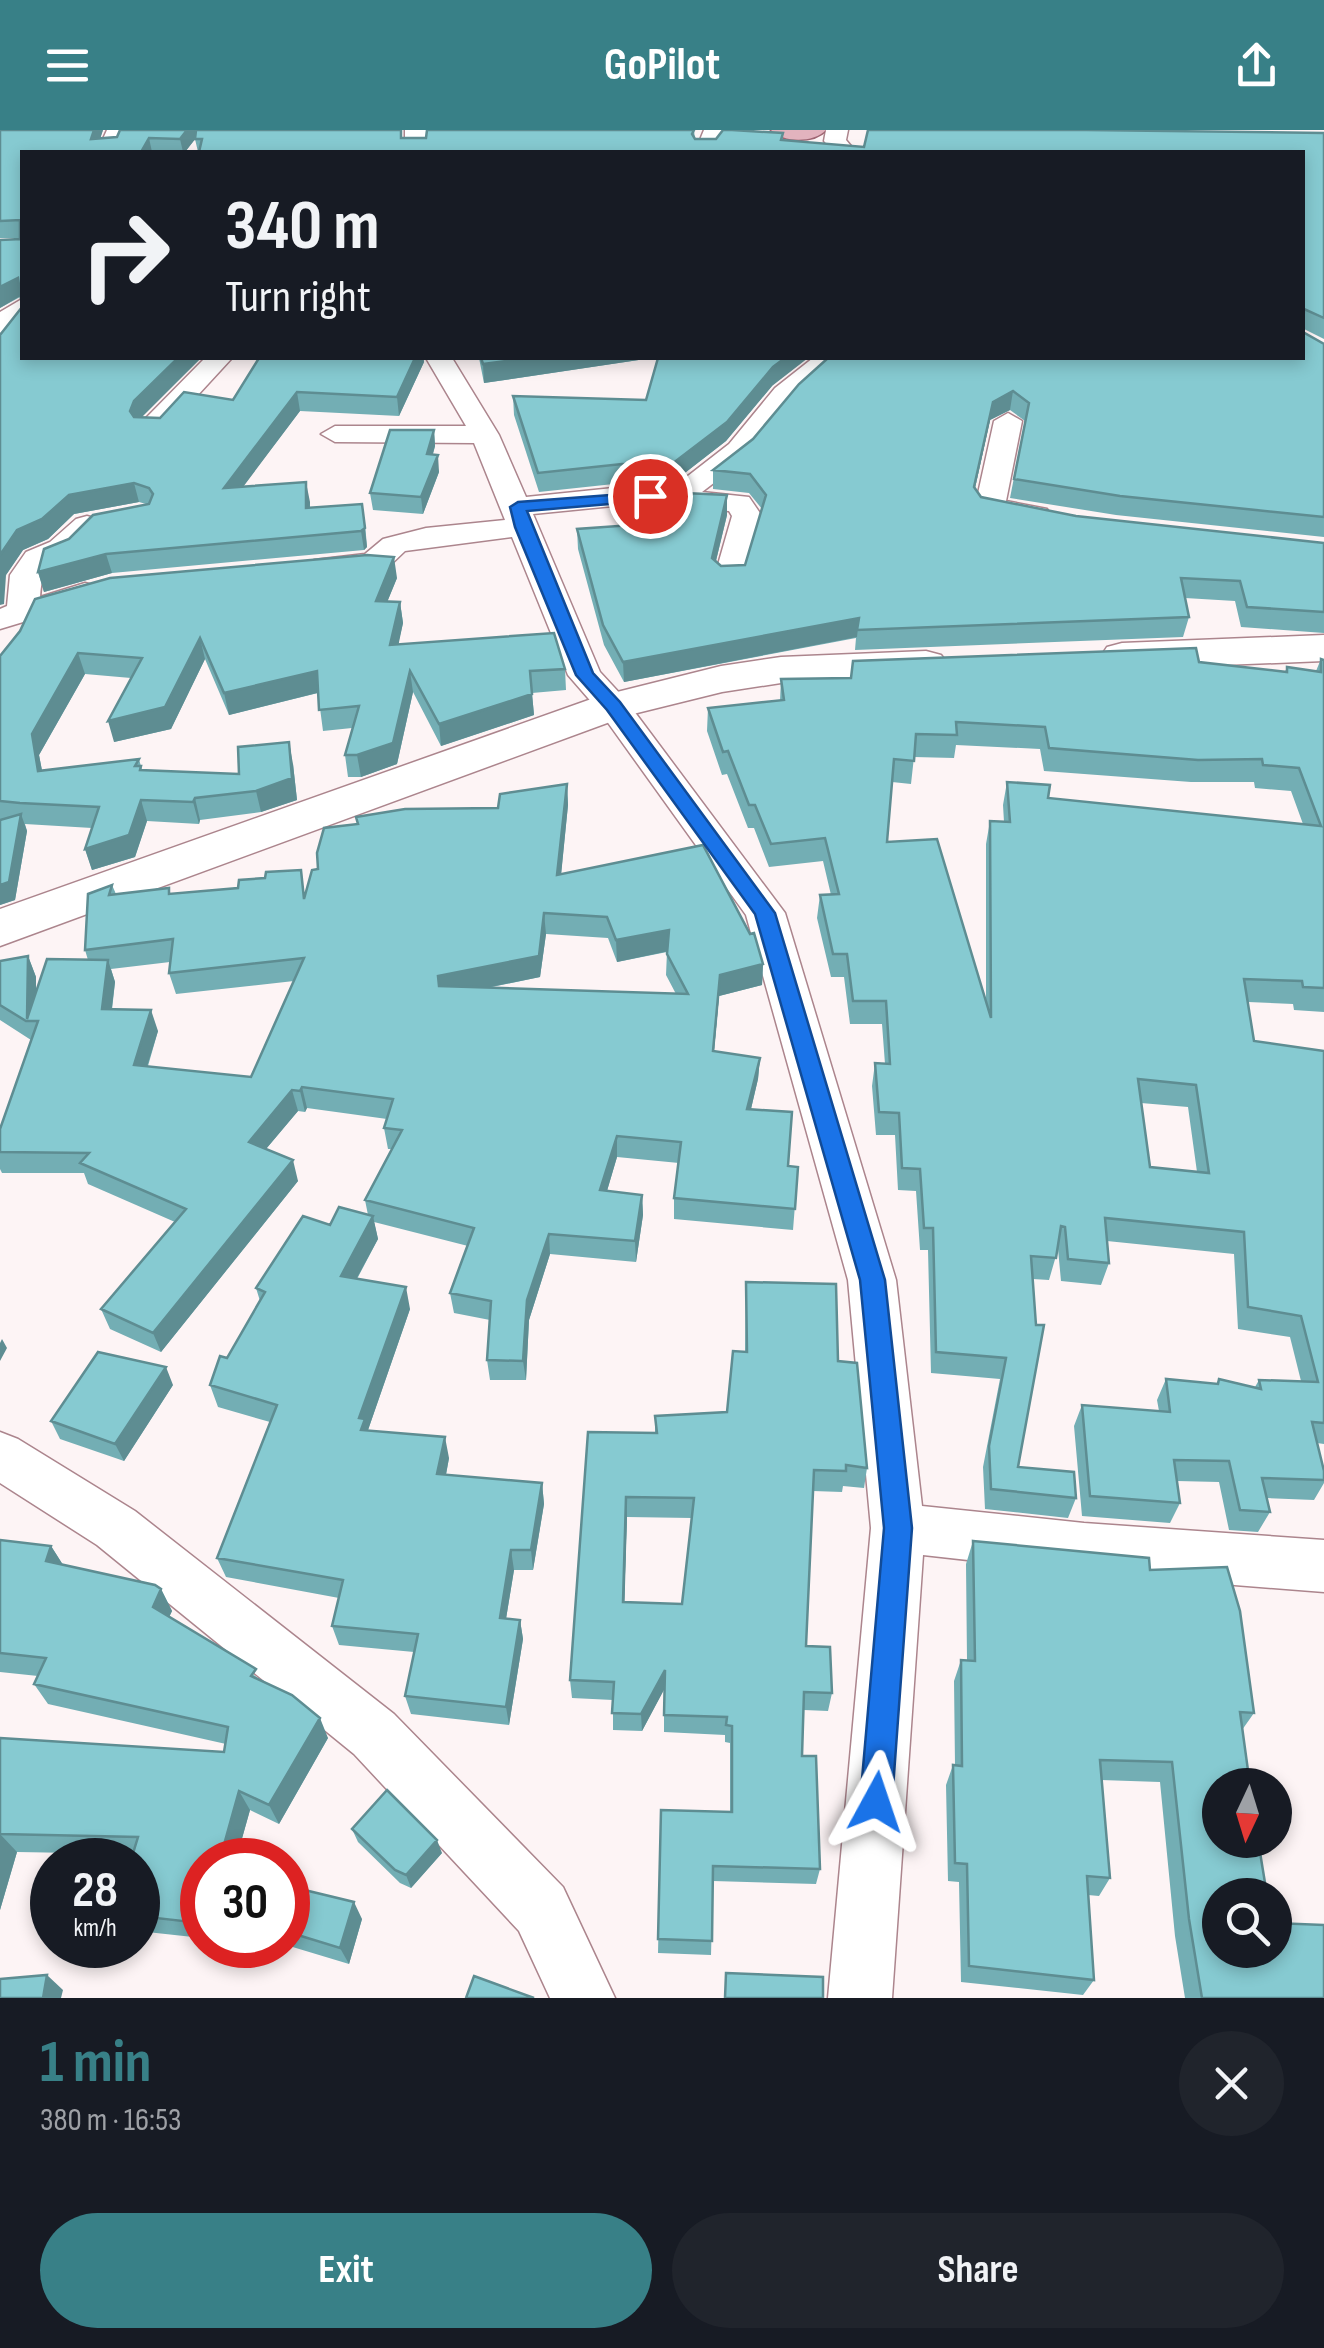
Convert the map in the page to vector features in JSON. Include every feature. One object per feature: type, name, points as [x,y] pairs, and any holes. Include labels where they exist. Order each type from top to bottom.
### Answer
[{"type":"main road","points":[[785,130],[812,130]]},
{"type":"street","points":[[152,428],[216,360]]},
{"type":"street","points":[[441,360],[486,435],[585,675],[613,706],[765,913],[872,1280],[898,1528],[860,1998]]},
{"type":"street","points":[[678,497],[739,450],[785,394],[826,360]]},
{"type":"street","points":[[1008,421],[990,508],[1062,519]]},
{"type":"street","points":[[334,434],[486,435]]},
{"type":"street","points":[[289,570],[374,563],[394,545],[622,496],[739,503],[748,516],[731,575]]},
{"type":"street","points":[[12,614],[26,575],[37,559],[60,549],[88,523],[123,518]]},
{"type":"street","points":[[12,614],[112,586]]},
{"type":"street","points":[[1072,658],[1324,648]]},
{"type":"street","points":[[0,928],[613,706],[721,679],[781,670],[975,662]]},
{"type":"street","points":[[1,1458],[116,1528],[374,1734],[542,1909],[582,1998]]},
{"type":"street","points":[[898,1528],[1084,1548],[1324,1566]]},
{"type":"building","points":[[0,130],[94,130],[91,139],[117,137],[120,130],[187,130],[180,139],[149,138],[142,150],[20,150],[20,220],[0,221]]},
{"type":"building","points":[[196,130],[401,130],[401,138],[426,138],[427,130],[694,130],[695,139],[716,139],[723,130],[732,130],[783,133],[781,140],[864,147],[868,130],[1324,133],[1324,318],[1305,309],[1305,150],[199,150],[202,139],[195,139]]},
{"type":"building","points":[[20,239],[20,292],[18,278],[0,287],[0,240]]},
{"type":"building","points":[[20,310],[20,360],[176,360],[134,401],[130,411],[134,417],[160,418],[184,392],[233,400],[258,360],[414,360],[397,397],[297,392],[224,488],[306,482],[306,508],[362,504],[365,528],[361,531],[106,554],[38,572],[44,549],[69,539],[93,515],[149,504],[153,494],[149,488],[134,483],[69,495],[42,519],[17,530],[0,555],[0,335]]},
{"type":"building","points":[[1305,333],[1324,344],[1324,517],[1120,496],[1014,479],[1029,403],[1013,391],[993,402],[974,487],[981,497],[1076,516],[1324,543],[1324,612],[1247,607],[1240,581],[1181,578],[1189,617],[857,630],[859,618],[623,662],[603,625],[577,529],[633,525],[619,490],[727,495],[712,558],[721,566],[745,565],[766,495],[750,474],[713,470],[753,439],[799,384],[826,360],[1305,360]]},
{"type":"building","points":[[482,360],[513,360],[483,364]]},
{"type":"building","points":[[657,360],[782,360],[727,422],[668,467],[622,464],[538,473],[513,396],[646,400]]},
{"type":"building","points":[[390,430],[434,430],[427,454],[438,455],[421,497],[370,493]]},
{"type":"building","points":[[367,555],[394,557],[376,601],[400,602],[390,645],[554,633],[565,669],[530,671],[532,694],[439,724],[410,671],[393,743],[345,755],[359,706],[319,710],[317,671],[224,693],[200,638],[165,707],[108,721],[142,658],[78,653],[32,734],[38,771],[139,759],[135,766],[141,766],[140,770],[239,774],[238,747],[289,742],[292,778],[256,791],[195,798],[193,802],[141,800],[129,835],[85,849],[99,807],[0,801],[0,656],[20,631],[35,599],[110,578]]},
{"type":"building","points":[[1196,648],[1199,662],[1287,672],[1287,667],[1321,672],[1321,659],[1324,660],[1324,988],[1303,987],[1302,981],[1244,979],[1254,1041],[1324,1051],[1324,1423],[1312,1422],[1324,1480],[1262,1478],[1270,1512],[1240,1510],[1229,1461],[1174,1460],[1180,1503],[1090,1496],[1082,1405],[1170,1412],[1166,1379],[1218,1384],[1219,1379],[1261,1389],[1259,1380],[1318,1382],[1301,1316],[1248,1307],[1244,1232],[1105,1218],[1109,1263],[1068,1259],[1065,1227],[1061,1226],[1056,1258],[1031,1256],[1036,1325],[1044,1325],[1018,1467],[1074,1472],[1076,1498],[991,1489],[989,1446],[1006,1358],[936,1352],[933,1228],[924,1228],[920,1169],[902,1168],[899,1113],[879,1112],[875,1063],[890,1064],[886,1001],[853,1001],[847,954],[833,954],[820,895],[839,894],[825,838],[771,844],[755,805],[749,805],[728,751],[723,752],[708,708],[784,700],[781,679],[851,678],[853,661]],"holes":[[[956,722],[1045,727],[1049,748],[1198,760],[1262,759],[1263,765],[1299,768],[1321,826],[1048,798],[1050,785],[1007,782],[1010,822],[990,821],[991,1018],[937,839],[887,842],[894,759],[914,761],[916,734],[957,735]],[[1138,1079],[1196,1085],[1209,1173],[1150,1167]]]},
{"type":"building","points":[[567,784],[557,875],[703,845],[750,934],[754,933],[763,964],[720,975],[713,1051],[760,1058],[747,1109],[792,1112],[788,1166],[798,1167],[795,1209],[674,1198],[681,1142],[617,1136],[600,1190],[642,1195],[635,1241],[549,1234],[527,1300],[523,1361],[487,1360],[491,1301],[450,1293],[474,1228],[365,1200],[402,1130],[384,1128],[393,1099],[302,1087],[300,1091],[292,1090],[249,1142],[293,1160],[153,1333],[101,1309],[186,1209],[80,1163],[89,1153],[0,1152],[0,1129],[38,1021],[26,1021],[0,1005],[0,961],[28,956],[27,1019],[47,959],[108,960],[102,1009],[151,1010],[134,1065],[251,1077],[304,958],[169,973],[173,939],[85,950],[88,894],[112,885],[109,895],[169,888],[169,894],[238,888],[239,880],[265,878],[266,872],[301,870],[304,899],[312,870],[318,869],[317,853],[324,828],[358,824],[356,817],[405,809],[498,808],[500,794]],"holes":[[[544,913],[607,917],[616,940],[669,930],[667,954],[688,994],[439,986],[438,976],[539,956]]]},
{"type":"building","points":[[21,814],[9,882],[0,885],[0,820]]},
{"type":"building","points":[[339,1207],[373,1216],[341,1276],[406,1287],[359,1418],[365,1419],[361,1430],[445,1437],[437,1474],[542,1483],[531,1550],[511,1550],[500,1618],[520,1620],[506,1707],[405,1696],[418,1634],[332,1626],[343,1580],[217,1558],[277,1405],[210,1385],[220,1356],[227,1358],[265,1292],[256,1288],[303,1216],[330,1225]]},
{"type":"building","points":[[746,1282],[836,1284],[838,1361],[857,1363],[867,1468],[846,1465],[846,1471],[814,1470],[806,1646],[830,1647],[832,1693],[804,1692],[802,1756],[816,1756],[820,1869],[713,1866],[712,1941],[658,1939],[661,1810],[732,1812],[732,1726],[726,1725],[727,1717],[664,1715],[665,1670],[641,1714],[612,1713],[614,1682],[570,1680],[588,1432],[657,1433],[655,1416],[727,1412],[733,1351],[747,1352]],"holes":[[[626,1497],[694,1498],[682,1604],[623,1602]]]},
{"type":"building","points":[[98,1352],[166,1367],[115,1444],[51,1421]]},
{"type":"building","points":[[0,1540],[51,1546],[46,1561],[155,1585],[161,1589],[153,1607],[256,1669],[251,1676],[292,1695],[320,1718],[269,1805],[239,1791],[226,1838],[180,1838],[180,1921],[160,1918],[160,1838],[0,1834],[0,1738],[224,1752],[228,1727],[34,1684],[46,1658],[0,1653]]},
{"type":"building","points":[[973,1541],[1149,1558],[1150,1570],[1227,1567],[1240,1611],[1254,1713],[1240,1712],[1248,1768],[1202,1768],[1202,1858],[1261,1858],[1264,1878],[1202,1878],[1202,1968],[1292,1968],[1292,1924],[1324,1925],[1324,1998],[1202,1998],[1172,1762],[1100,1760],[1110,1878],[1087,1876],[1094,1980],[969,1966],[967,1864],[955,1863],[953,1765],[962,1766],[961,1660],[975,1661]]},
{"type":"building","points":[[387,1790],[437,1840],[406,1875],[395,1870],[352,1829]]},
{"type":"building","points":[[310,1891],[354,1902],[340,1948],[310,1939]]},
{"type":"building","points":[[726,1973],[823,1977],[823,1998],[725,1998]]},
{"type":"building","points":[[47,1975],[43,1998],[0,1998],[0,1979]]},
{"type":"building","points":[[474,1976],[534,1998],[466,1998]]},
{"type":"route","points":[[650,496],[518,507],[585,675],[613,706],[765,913],[872,1280],[898,1528],[876,1802]]}]
